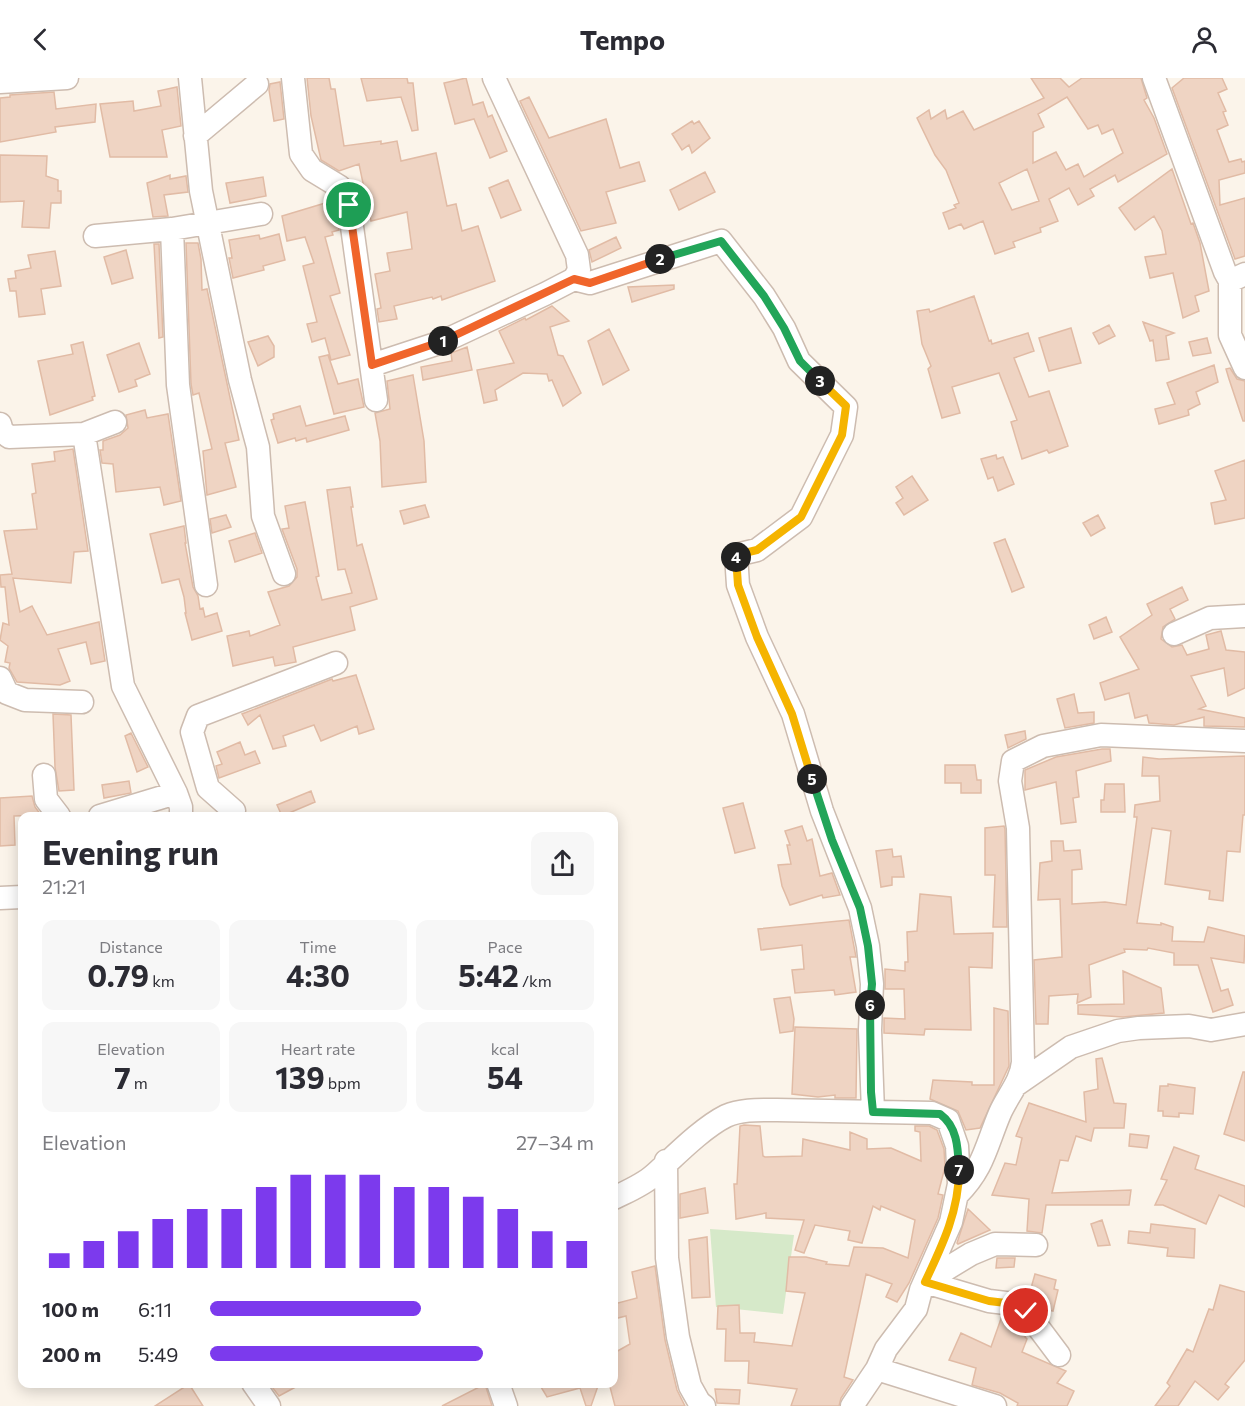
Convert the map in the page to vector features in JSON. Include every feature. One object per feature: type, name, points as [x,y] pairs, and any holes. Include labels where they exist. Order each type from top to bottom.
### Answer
[{"type":"street","points":[[0,82],[67,78]]},
{"type":"street","points":[[190,78],[201,191],[240,380],[258,447],[262,516],[285,574]]},
{"type":"street","points":[[293,78],[301,154],[312,170],[340,187],[349,205],[376,399]]},
{"type":"street","points":[[372,365],[442,342],[574,279],[579,270],[577,255],[494,78]]},
{"type":"street","points":[[1154,78],[1225,272],[1238,278],[1230,335],[1245,368]]},
{"type":"street","points":[[195,136],[257,84]]},
{"type":"street","points":[[95,236],[172,229],[261,214]]},
{"type":"street","points":[[172,229],[178,385],[206,585]]},
{"type":"street","points":[[574,279],[590,283],[721,241],[764,296],[784,328],[800,361],[846,406],[842,435],[801,517],[757,550],[736,555],[738,585],[757,637],[792,714],[826,821],[860,908],[868,946],[872,984],[870,1029],[873,1112]]},
{"type":"street","points":[[0,424],[2,431],[9,436],[84,434],[115,422]]},
{"type":"street","points":[[84,434],[123,686],[176,793],[180,812]]},
{"type":"street","points":[[1174,634],[1210,618],[1245,616]]},
{"type":"street","points":[[234,811],[208,788],[192,732],[198,716],[336,663]]},
{"type":"street","points":[[0,678],[8,693],[25,700],[82,702]]},
{"type":"street","points":[[957,1195],[982,1164],[1001,1111],[1022,1073],[1023,1007],[1018,828],[1010,781],[1013,761],[1043,746],[1101,735],[1245,741]]},
{"type":"street","points":[[164,769],[198,754]]},
{"type":"street","points":[[44,775],[46,799],[56,812]]},
{"type":"street","points":[[113,812],[176,793]]},
{"type":"street","points":[[0,898],[18,897]]},
{"type":"street","points":[[1016,1085],[1071,1047],[1118,1031],[1166,1026],[1189,1026],[1211,1030],[1244,1017]]},
{"type":"street","points":[[618,1196],[653,1176],[666,1161],[725,1117],[734,1113],[766,1110],[932,1113],[948,1120],[957,1146],[957,1195],[951,1222],[915,1309],[886,1349],[877,1369],[852,1406]]},
{"type":"street","points":[[666,1161],[667,1258],[678,1337],[690,1386],[699,1402],[704,1406]]},
{"type":"street","points":[[925,1282],[971,1254],[995,1244],[1036,1245]]},
{"type":"street","points":[[925,1282],[989,1301],[1014,1304],[1026,1311],[1059,1355]]},
{"type":"street","points":[[877,1369],[995,1406]]},
{"type":"street","points":[[256,1388],[269,1406]]},
{"type":"green space","points":[[710,1229],[794,1235],[783,1314],[716,1307]]},
{"type":"building","points":[[307,78],[329,78],[331,89],[335,89],[344,146],[397,141],[401,161],[436,153],[447,206],[456,204],[462,231],[478,226],[495,281],[442,300],[441,296],[433,299],[432,297],[394,306],[397,319],[379,322],[377,309],[381,308],[375,274],[390,271],[387,253],[412,249],[407,212],[371,221],[359,164],[339,171],[321,160],[311,116]]},
{"type":"building","points":[[361,78],[407,78],[408,83],[413,83],[418,130],[412,131],[401,97],[367,101]]},
{"type":"building","points":[[466,78],[473,105],[483,102],[488,117],[492,115],[507,151],[490,158],[474,119],[455,124],[444,83]]},
{"type":"building","points":[[1031,78],[1060,78],[1069,87],[1082,78],[1141,78],[1147,98],[1144,100],[1154,118],[1167,154],[1118,182],[1115,175],[1090,189],[1094,196],[1078,205],[1069,188],[1049,199],[1058,221],[1040,228],[1041,232],[1013,242],[1015,247],[995,254],[983,221],[964,229],[961,224],[949,229],[943,213],[956,208],[954,205],[959,203],[946,170],[935,155],[917,118],[929,110],[931,119],[945,110],[947,119],[963,111],[974,130],[1044,98]],"holes":[[[1067,97],[1088,129],[1098,125],[1102,134],[1113,129],[1123,153],[1084,177],[1078,164],[1066,170],[1056,152],[1033,163],[1033,132],[1044,127],[1038,114]],[[1027,169],[1039,201],[1012,210],[999,183]]]},
{"type":"building","points":[[1184,78],[1222,78],[1227,89],[1218,93],[1226,111],[1223,112],[1228,125],[1217,130],[1229,162],[1241,159],[1242,162],[1245,161],[1245,173],[1219,180],[1220,205],[1245,198],[1245,256],[1235,259],[1172,88]]},
{"type":"building","points":[[280,82],[284,119],[274,121],[269,90],[270,84]]},
{"type":"building","points":[[177,87],[181,126],[162,130],[167,157],[110,157],[100,104],[133,101],[134,111],[161,106],[158,91]]},
{"type":"building","points":[[54,92],[56,109],[96,104],[95,122],[55,127],[56,132],[0,142],[0,98],[10,97],[10,95]]},
{"type":"building","points":[[529,97],[549,138],[606,119],[620,168],[639,162],[645,181],[606,192],[616,223],[581,231],[520,101]]},
{"type":"building","points":[[692,121],[694,124],[699,121],[710,138],[692,153],[689,145],[682,150],[672,134]]},
{"type":"building","points":[[0,155],[47,156],[46,176],[58,180],[58,191],[61,191],[61,203],[51,203],[49,228],[22,227],[24,201],[0,202]]},
{"type":"building","points":[[1172,169],[1200,243],[1209,291],[1195,296],[1199,311],[1183,318],[1173,273],[1150,278],[1145,257],[1166,254],[1162,231],[1154,216],[1135,230],[1119,208]]},
{"type":"building","points":[[705,172],[715,192],[679,210],[670,190]]},
{"type":"building","points":[[170,175],[170,179],[186,176],[188,192],[164,195],[168,216],[153,217],[147,183]]},
{"type":"building","points":[[263,177],[266,196],[230,203],[226,183]]},
{"type":"building","points":[[508,180],[521,210],[501,218],[489,188]]},
{"type":"building","points":[[332,201],[336,209],[339,230],[325,237],[340,293],[330,296],[350,355],[331,360],[325,338],[312,342],[307,324],[317,322],[303,266],[314,263],[305,237],[287,241],[282,216]]},
{"type":"building","points":[[279,234],[285,260],[263,266],[264,270],[233,278],[229,258],[232,258],[229,240],[259,235],[260,239]]},
{"type":"building","points":[[616,237],[621,248],[592,262],[589,250]]},
{"type":"building","points":[[186,243],[198,243],[202,290],[207,289],[239,440],[225,443],[236,487],[207,495],[203,451],[212,449],[199,393],[193,395],[191,384]]},
{"type":"building","points":[[154,244],[159,244],[163,337],[159,338]]},
{"type":"building","points":[[126,250],[133,278],[112,284],[104,257]]},
{"type":"building","points":[[55,251],[61,286],[41,289],[45,314],[19,317],[16,291],[10,291],[8,279],[16,278],[15,271],[31,268],[28,255]]},
{"type":"building","points":[[674,285],[674,289],[632,302],[628,287]]},
{"type":"building","points":[[974,296],[992,344],[1028,333],[1034,351],[1014,358],[1029,397],[1049,391],[1068,446],[1049,453],[1047,450],[1022,459],[1011,422],[1017,420],[999,373],[952,387],[960,413],[942,418],[928,369],[931,366],[922,344],[917,311],[929,309],[930,312]]},
{"type":"building","points":[[552,306],[569,321],[550,327],[558,355],[563,356],[581,393],[563,406],[547,374],[523,373],[495,390],[497,400],[484,403],[477,370],[514,363],[499,331]]},
{"type":"building","points":[[1143,322],[1174,333],[1166,336],[1169,359],[1156,361],[1153,340],[1150,341]]},
{"type":"building","points":[[1109,325],[1115,336],[1099,344],[1093,333]]},
{"type":"building","points":[[1071,328],[1081,363],[1049,371],[1039,338]]},
{"type":"building","points":[[609,329],[629,370],[603,385],[588,341]]},
{"type":"building","points":[[268,336],[274,346],[274,357],[258,366],[248,342]]},
{"type":"building","points":[[1207,338],[1211,353],[1193,356],[1189,342]]},
{"type":"building","points":[[83,342],[95,396],[92,397],[93,400],[50,415],[38,361],[73,354],[71,345]]},
{"type":"building","points":[[139,343],[150,374],[135,380],[137,386],[119,392],[107,355]]},
{"type":"building","points":[[467,347],[472,370],[423,380],[421,367],[452,361],[451,353]]},
{"type":"building","points":[[328,355],[338,384],[358,379],[364,407],[334,414],[319,357]]},
{"type":"building","points":[[1214,365],[1218,382],[1196,392],[1200,404],[1188,410],[1189,415],[1159,424],[1155,409],[1175,404],[1167,383]]},
{"type":"building","points":[[1230,368],[1237,379],[1245,381],[1245,421],[1243,421],[1226,369]]},
{"type":"building","points":[[413,375],[424,441],[426,482],[382,487],[380,441],[375,413],[390,409],[387,381]]},
{"type":"building","points":[[300,406],[306,426],[345,416],[349,430],[307,442],[306,438],[296,441],[295,438],[278,443],[271,420],[274,419],[273,414]]},
{"type":"building","points":[[145,410],[147,418],[168,414],[181,501],[164,505],[160,487],[116,492],[113,464],[102,463],[100,450],[103,450],[103,441],[120,435],[128,428],[126,415]]},
{"type":"building","points":[[73,449],[88,551],[74,552],[71,583],[13,578],[20,612],[32,606],[47,635],[99,622],[105,661],[91,664],[86,642],[58,649],[70,681],[60,685],[17,682],[9,668],[10,663],[5,662],[8,646],[0,640],[3,623],[9,625],[5,587],[1,587],[0,575],[12,574],[4,531],[37,529],[32,494],[36,493],[32,464],[55,461],[54,452]]},
{"type":"building","points":[[996,455],[997,459],[1003,457],[1014,484],[998,491],[993,477],[988,479],[981,459]]},
{"type":"building","points":[[1245,460],[1245,518],[1215,524],[1211,503],[1226,500],[1215,471]]},
{"type":"building","points":[[912,476],[928,500],[904,515],[896,503],[903,498],[896,487]]},
{"type":"building","points":[[350,487],[357,546],[362,544],[377,599],[350,607],[355,630],[293,647],[296,662],[275,666],[273,657],[233,666],[227,636],[249,631],[250,636],[280,625],[268,592],[289,586],[297,577],[297,569],[282,529],[289,528],[285,506],[305,502],[319,576],[316,577],[322,600],[352,593],[345,569],[338,570],[327,490]]},
{"type":"building","points":[[425,505],[429,517],[404,524],[400,511]]},
{"type":"building","points":[[226,515],[231,527],[212,533],[210,519]]},
{"type":"building","points":[[1098,515],[1105,528],[1091,536],[1083,523]]},
{"type":"building","points":[[184,526],[193,587],[198,596],[200,609],[203,608],[205,617],[217,613],[222,631],[192,640],[179,579],[162,583],[150,534]]},
{"type":"building","points":[[255,533],[262,553],[235,562],[229,541]]},
{"type":"building","points":[[1005,539],[1024,587],[1012,592],[994,543]]},
{"type":"building","points":[[1182,587],[1188,600],[1170,609],[1175,619],[1163,627],[1161,639],[1172,647],[1182,645],[1187,655],[1209,649],[1206,635],[1221,631],[1226,650],[1245,652],[1245,688],[1228,696],[1224,668],[1191,676],[1206,706],[1199,709],[1245,718],[1245,727],[1204,726],[1204,717],[1174,725],[1149,723],[1147,715],[1135,718],[1129,693],[1105,700],[1100,683],[1139,669],[1120,637],[1152,615],[1147,604]]},
{"type":"building","points":[[1106,617],[1112,632],[1094,639],[1089,625]]},
{"type":"building","points":[[356,675],[374,729],[359,734],[357,726],[321,741],[314,725],[283,736],[286,746],[273,749],[260,715],[248,725],[242,714],[332,679],[333,681]]},
{"type":"building","points":[[1074,694],[1078,713],[1094,712],[1094,723],[1065,728],[1057,699]]},
{"type":"building","points":[[53,714],[71,715],[74,790],[59,791],[55,767]]},
{"type":"building","points":[[1025,731],[1026,739],[1008,748],[1005,735]]},
{"type":"building","points":[[131,733],[148,767],[137,772],[125,736]]},
{"type":"building","points":[[240,742],[245,755],[255,751],[260,763],[219,778],[216,766],[222,764],[217,752]]},
{"type":"building","points":[[1110,749],[1111,761],[1076,771],[1079,797],[1073,798],[1076,822],[1061,824],[1056,782],[1025,790],[1025,770],[1056,757]]},
{"type":"building","points":[[1245,756],[1245,815],[1243,815],[1240,852],[1227,851],[1223,901],[1209,899],[1210,891],[1165,884],[1171,831],[1152,828],[1137,923],[1161,925],[1161,923],[1173,927],[1172,941],[1204,942],[1208,927],[1245,936],[1244,963],[1211,958],[1221,991],[1228,989],[1233,1005],[1213,1012],[1198,965],[1174,965],[1174,953],[1148,948],[1147,950],[1124,949],[1125,952],[1089,965],[1091,997],[1077,1003],[1078,994],[1049,996],[1048,1024],[1036,1024],[1034,960],[1062,957],[1060,899],[1038,900],[1040,863],[1052,861],[1051,841],[1063,841],[1064,851],[1080,850],[1082,869],[1072,870],[1072,904],[1105,902],[1126,905],[1137,817],[1134,817],[1135,805],[1160,801],[1159,776],[1142,776],[1143,757],[1159,759]]},
{"type":"building","points":[[945,765],[975,765],[977,780],[981,780],[981,793],[961,793],[961,783],[945,783]]},
{"type":"building","points":[[129,781],[131,793],[104,798],[102,785]]},
{"type":"building","points":[[1105,784],[1124,784],[1125,812],[1101,812]]},
{"type":"building","points":[[311,791],[315,802],[291,812],[280,812],[277,805]]},
{"type":"building","points":[[32,796],[39,812],[18,812],[18,816],[14,816],[15,845],[0,846],[0,798]]},
{"type":"building","points":[[743,803],[755,848],[735,853],[723,808]]},
{"type":"building","points":[[802,826],[807,841],[812,839],[820,876],[832,873],[840,895],[823,898],[822,895],[790,905],[782,886],[778,865],[791,864],[787,845],[790,845],[785,831]]},
{"type":"building","points":[[1004,826],[1007,927],[993,927],[995,875],[985,875],[985,828]]},
{"type":"building","points":[[892,849],[893,857],[901,856],[904,877],[892,877],[892,885],[881,887],[876,851]]},
{"type":"building","points":[[920,894],[951,897],[954,934],[993,933],[992,968],[969,967],[971,1030],[925,1029],[924,1035],[884,1033],[884,1018],[905,1019],[904,989],[885,989],[885,969],[905,971],[905,962],[908,962],[907,932],[917,931]]},
{"type":"building","points":[[849,920],[856,957],[850,957],[856,992],[835,995],[834,990],[795,993],[792,970],[804,969],[802,945],[761,950],[758,929]]},
{"type":"building","points":[[1123,971],[1161,988],[1164,1013],[1123,1017],[1078,1014],[1078,1005],[1124,1004]]},
{"type":"building","points":[[790,997],[794,1019],[793,1031],[780,1033],[774,999]]},
{"type":"building","points":[[994,1008],[1008,1011],[1009,1066],[980,1128],[966,1130],[958,1111],[930,1099],[933,1080],[994,1085]]},
{"type":"building","points":[[795,1027],[857,1029],[856,1098],[792,1094]]},
{"type":"building","points":[[1102,1058],[1114,1103],[1126,1104],[1124,1128],[1094,1128],[1091,1141],[1076,1136],[1068,1161],[1060,1160],[1052,1193],[1131,1190],[1129,1205],[1046,1205],[1042,1233],[1027,1231],[1029,1199],[992,1195],[1005,1163],[1016,1165],[1022,1138],[1016,1136],[1029,1103],[1086,1122],[1084,1092],[1098,1089],[1096,1059]]},
{"type":"building","points":[[1243,1072],[1245,1072],[1245,1141],[1224,1134]]},
{"type":"building","points":[[1168,1084],[1195,1088],[1193,1114],[1179,1113],[1179,1117],[1163,1116],[1163,1111],[1158,1111],[1160,1086],[1168,1086]]},
{"type":"building","points":[[740,1126],[760,1126],[763,1156],[765,1157],[802,1156],[803,1139],[850,1150],[850,1132],[867,1139],[867,1149],[891,1148],[921,1161],[920,1132],[915,1131],[915,1126],[929,1126],[937,1130],[944,1149],[945,1167],[938,1194],[943,1195],[938,1218],[909,1283],[897,1302],[886,1297],[892,1284],[866,1274],[844,1377],[853,1380],[841,1398],[839,1406],[791,1406],[797,1389],[748,1383],[749,1361],[725,1361],[726,1329],[717,1329],[718,1306],[739,1305],[740,1333],[755,1333],[754,1342],[792,1346],[805,1293],[786,1291],[789,1257],[806,1257],[827,1262],[826,1264],[849,1266],[854,1247],[883,1248],[908,1258],[915,1220],[881,1206],[880,1210],[873,1206],[862,1243],[848,1240],[850,1231],[815,1225],[804,1253],[795,1250],[804,1220],[766,1218],[766,1213],[736,1219],[734,1184],[737,1184]]},
{"type":"building","points":[[1130,1134],[1149,1136],[1147,1148],[1129,1146]]},
{"type":"building","points":[[1174,1147],[1199,1156],[1195,1169],[1245,1186],[1245,1207],[1219,1195],[1206,1224],[1163,1205],[1155,1205],[1167,1180],[1161,1179]]},
{"type":"building","points":[[705,1188],[708,1213],[680,1218],[680,1194]]},
{"type":"building","points":[[968,1209],[990,1230],[958,1244],[957,1243]]},
{"type":"building","points":[[1102,1220],[1110,1245],[1098,1246],[1091,1224]]},
{"type":"building","points":[[1151,1224],[1195,1229],[1194,1258],[1167,1256],[1168,1248],[1128,1243],[1129,1231],[1150,1233]]},
{"type":"building","points":[[707,1237],[710,1297],[692,1298],[689,1240]]},
{"type":"building","points":[[997,1258],[1015,1258],[1014,1267],[996,1268]]},
{"type":"building","points":[[655,1266],[665,1340],[677,1390],[685,1406],[615,1406],[610,1388],[618,1388],[618,1351],[630,1344],[626,1316],[618,1318],[618,1303],[637,1298],[632,1272]]},
{"type":"building","points":[[1035,1274],[1056,1280],[1054,1289],[1058,1290],[1053,1311],[1040,1308],[1029,1295]]},
{"type":"building","points":[[1220,1285],[1245,1292],[1245,1360],[1225,1384],[1229,1387],[1218,1400],[1195,1381],[1178,1406],[1155,1406],[1170,1386],[1167,1383],[1187,1349],[1193,1352],[1209,1309],[1213,1310]]},
{"type":"building","points":[[1002,1316],[1017,1321],[1026,1333],[1027,1339],[1022,1352],[1066,1371],[1057,1383],[1074,1391],[1067,1406],[1017,1406],[1018,1403],[1000,1393],[972,1385],[976,1368],[949,1360],[961,1333],[991,1347]]},
{"type":"building","points":[[183,1388],[192,1388],[203,1406],[155,1406]]},
{"type":"building","points":[[273,1388],[294,1388],[279,1396]]},
{"type":"building","points":[[477,1388],[486,1388],[492,1406],[442,1406]]},
{"type":"building","points":[[542,1388],[580,1388],[547,1397]]},
{"type":"building","points":[[580,1388],[597,1388],[591,1406],[586,1406]]},
{"type":"building","points":[[715,1389],[740,1390],[739,1404],[717,1403]]},
{"type":"route","points":[[349,205],[372,365],[442,342],[574,279],[590,283],[721,241],[764,296],[784,328],[800,361],[846,406],[842,435],[801,517],[757,550],[736,555],[738,585],[757,637],[792,714],[832,840],[860,908],[868,946],[872,984],[870,1029],[873,1112],[940,1114],[948,1120],[955,1134],[959,1184],[957,1195],[951,1222],[925,1282],[989,1301],[1014,1304],[1026,1311]]}]
